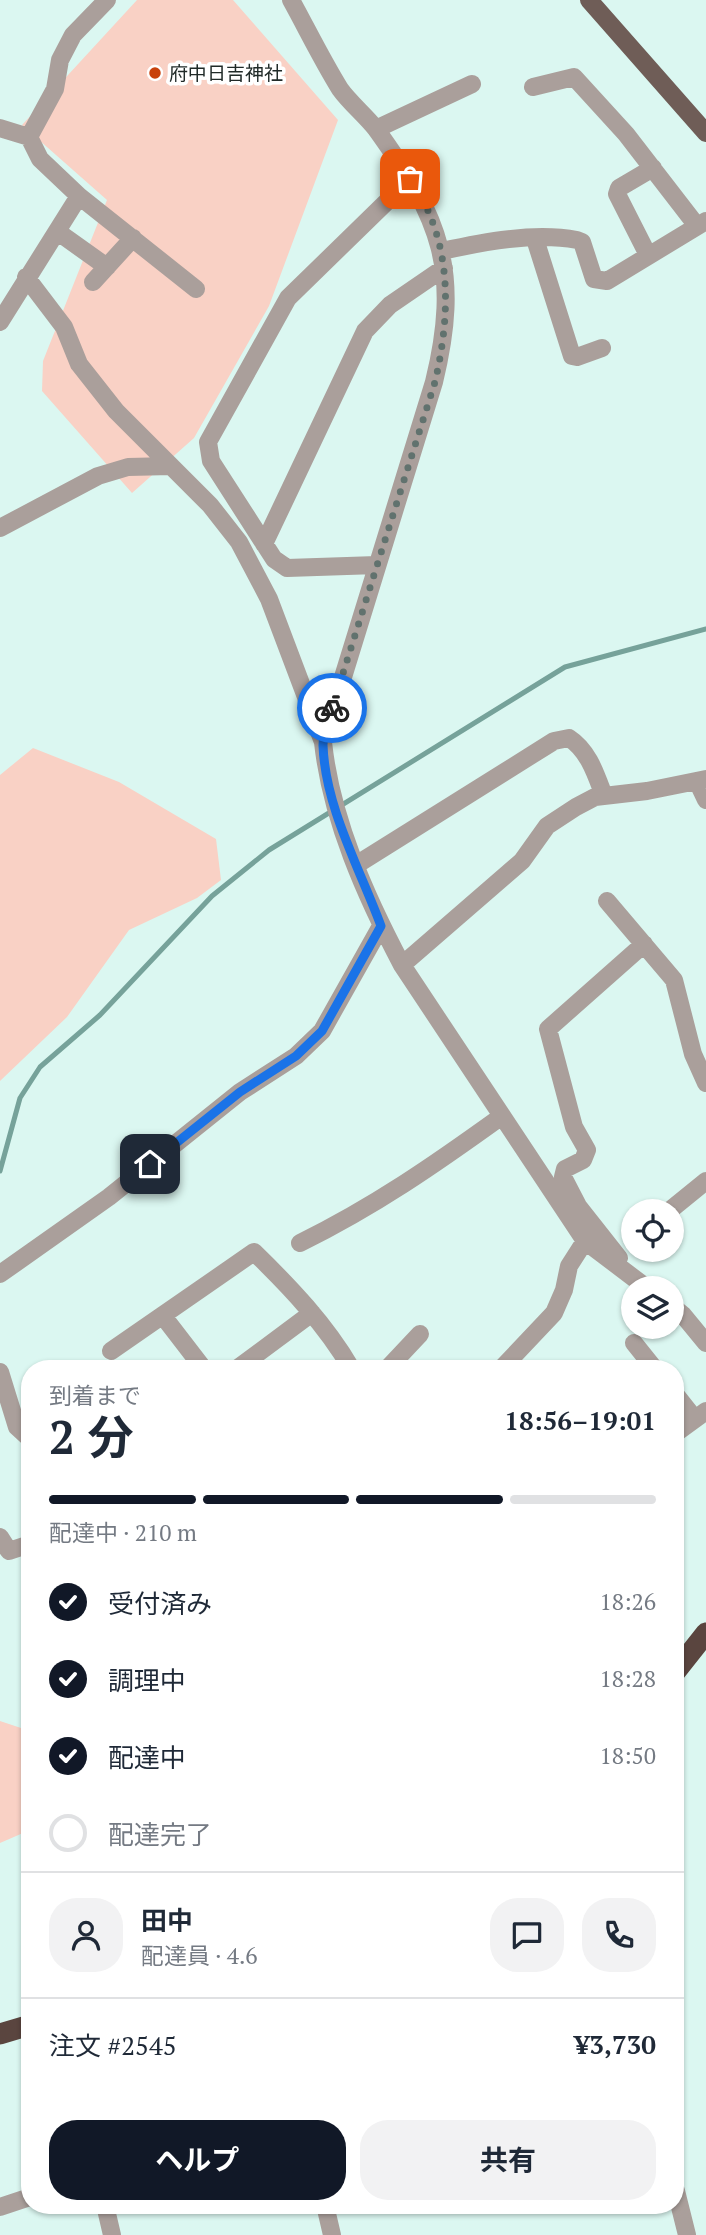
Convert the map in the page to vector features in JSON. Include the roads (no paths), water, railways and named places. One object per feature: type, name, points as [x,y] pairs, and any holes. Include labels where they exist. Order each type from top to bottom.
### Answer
[{"type":"highway","points":[[684,1661],[706,1633]]},
{"type":"highway","points":[[2,2029],[21,2026]]},
{"type":"main road","points":[[589,0],[706,133]]},
{"type":"street","points":[[29,137],[55,89],[60,60],[73,35],[107,0]]},
{"type":"street","points":[[291,0],[342,91],[376,129],[410,179],[443,260],[445,337],[435,382],[323,742]]},
{"type":"street","points":[[264,544],[365,331],[390,304],[443,260],[474,244],[563,237],[582,242],[594,279],[607,281],[701,223],[626,134],[573,77],[533,88]]},
{"type":"street","points":[[376,129],[472,84]]},
{"type":"street","points":[[0,128],[29,137],[40,159],[79,195],[196,289]]},
{"type":"street","points":[[649,256],[617,194],[619,188],[653,168]]},
{"type":"street","points":[[377,565],[287,568],[274,559],[211,461],[208,442],[288,298],[410,179]]},
{"type":"street","points":[[0,322],[79,195]]},
{"type":"street","points":[[58,232],[107,267]]},
{"type":"street","points":[[93,282],[133,238]]},
{"type":"street","points":[[535,239],[572,356],[603,348]]},
{"type":"street","points":[[26,277],[64,327],[79,364],[116,411],[210,505],[239,542],[269,599],[323,742],[326,773],[356,865],[381,926],[402,965],[585,1241],[634,1276]]},
{"type":"street","points":[[0,528],[98,477],[128,467],[171,466]]},
{"type":"street","points":[[356,865],[554,741],[569,738],[578,743],[588,758],[604,796]]},
{"type":"street","points":[[402,965],[522,861],[547,826],[576,807],[604,796],[701,780],[706,800]]},
{"type":"street","points":[[607,901],[674,980],[692,1055],[706,1083]]},
{"type":"street","points":[[0,1274],[109,1197],[240,1092],[296,1056],[322,1031],[381,926]]},
{"type":"street","points":[[619,1263],[578,1206],[563,1177],[565,1169],[583,1160],[587,1150],[574,1127],[548,1029],[644,944]]},
{"type":"street","points":[[300,1243],[360,1214],[403,1187],[502,1116]]},
{"type":"street","points":[[684,1199],[706,1181]]},
{"type":"street","points":[[510,1360],[554,1313],[564,1290],[569,1266],[585,1241]]},
{"type":"street","points":[[111,1351],[254,1252],[312,1313],[335,1340],[346,1360]]},
{"type":"street","points":[[250,1360],[312,1313]]},
{"type":"street","points":[[163,1316],[196,1360]]},
{"type":"street","points":[[684,1316],[706,1343]]},
{"type":"street","points":[[395,1360],[419,1334]]},
{"type":"street","points":[[634,1343],[648,1360]]},
{"type":"street","points":[[0,1372],[17,1427],[21,1431]]},
{"type":"street","points":[[684,1402],[700,1415],[684,1427]]},
{"type":"street","points":[[0,1537],[9,1551],[21,1547]]},
{"type":"street","points":[[0,2207],[21,2200]]},
{"type":"street","points":[[107,2214],[112,2235]]},
{"type":"street","points":[[327,2214],[332,2235]]},
{"type":"street","points":[[682,2214],[687,2235]]},
{"type":"waterway","points":[[0,1171],[20,1098],[40,1067],[100,1015],[212,896],[269,850],[565,667],[706,629]]},
{"type":"place","name":"府中日吉神社","points":[[155,73]]}]
